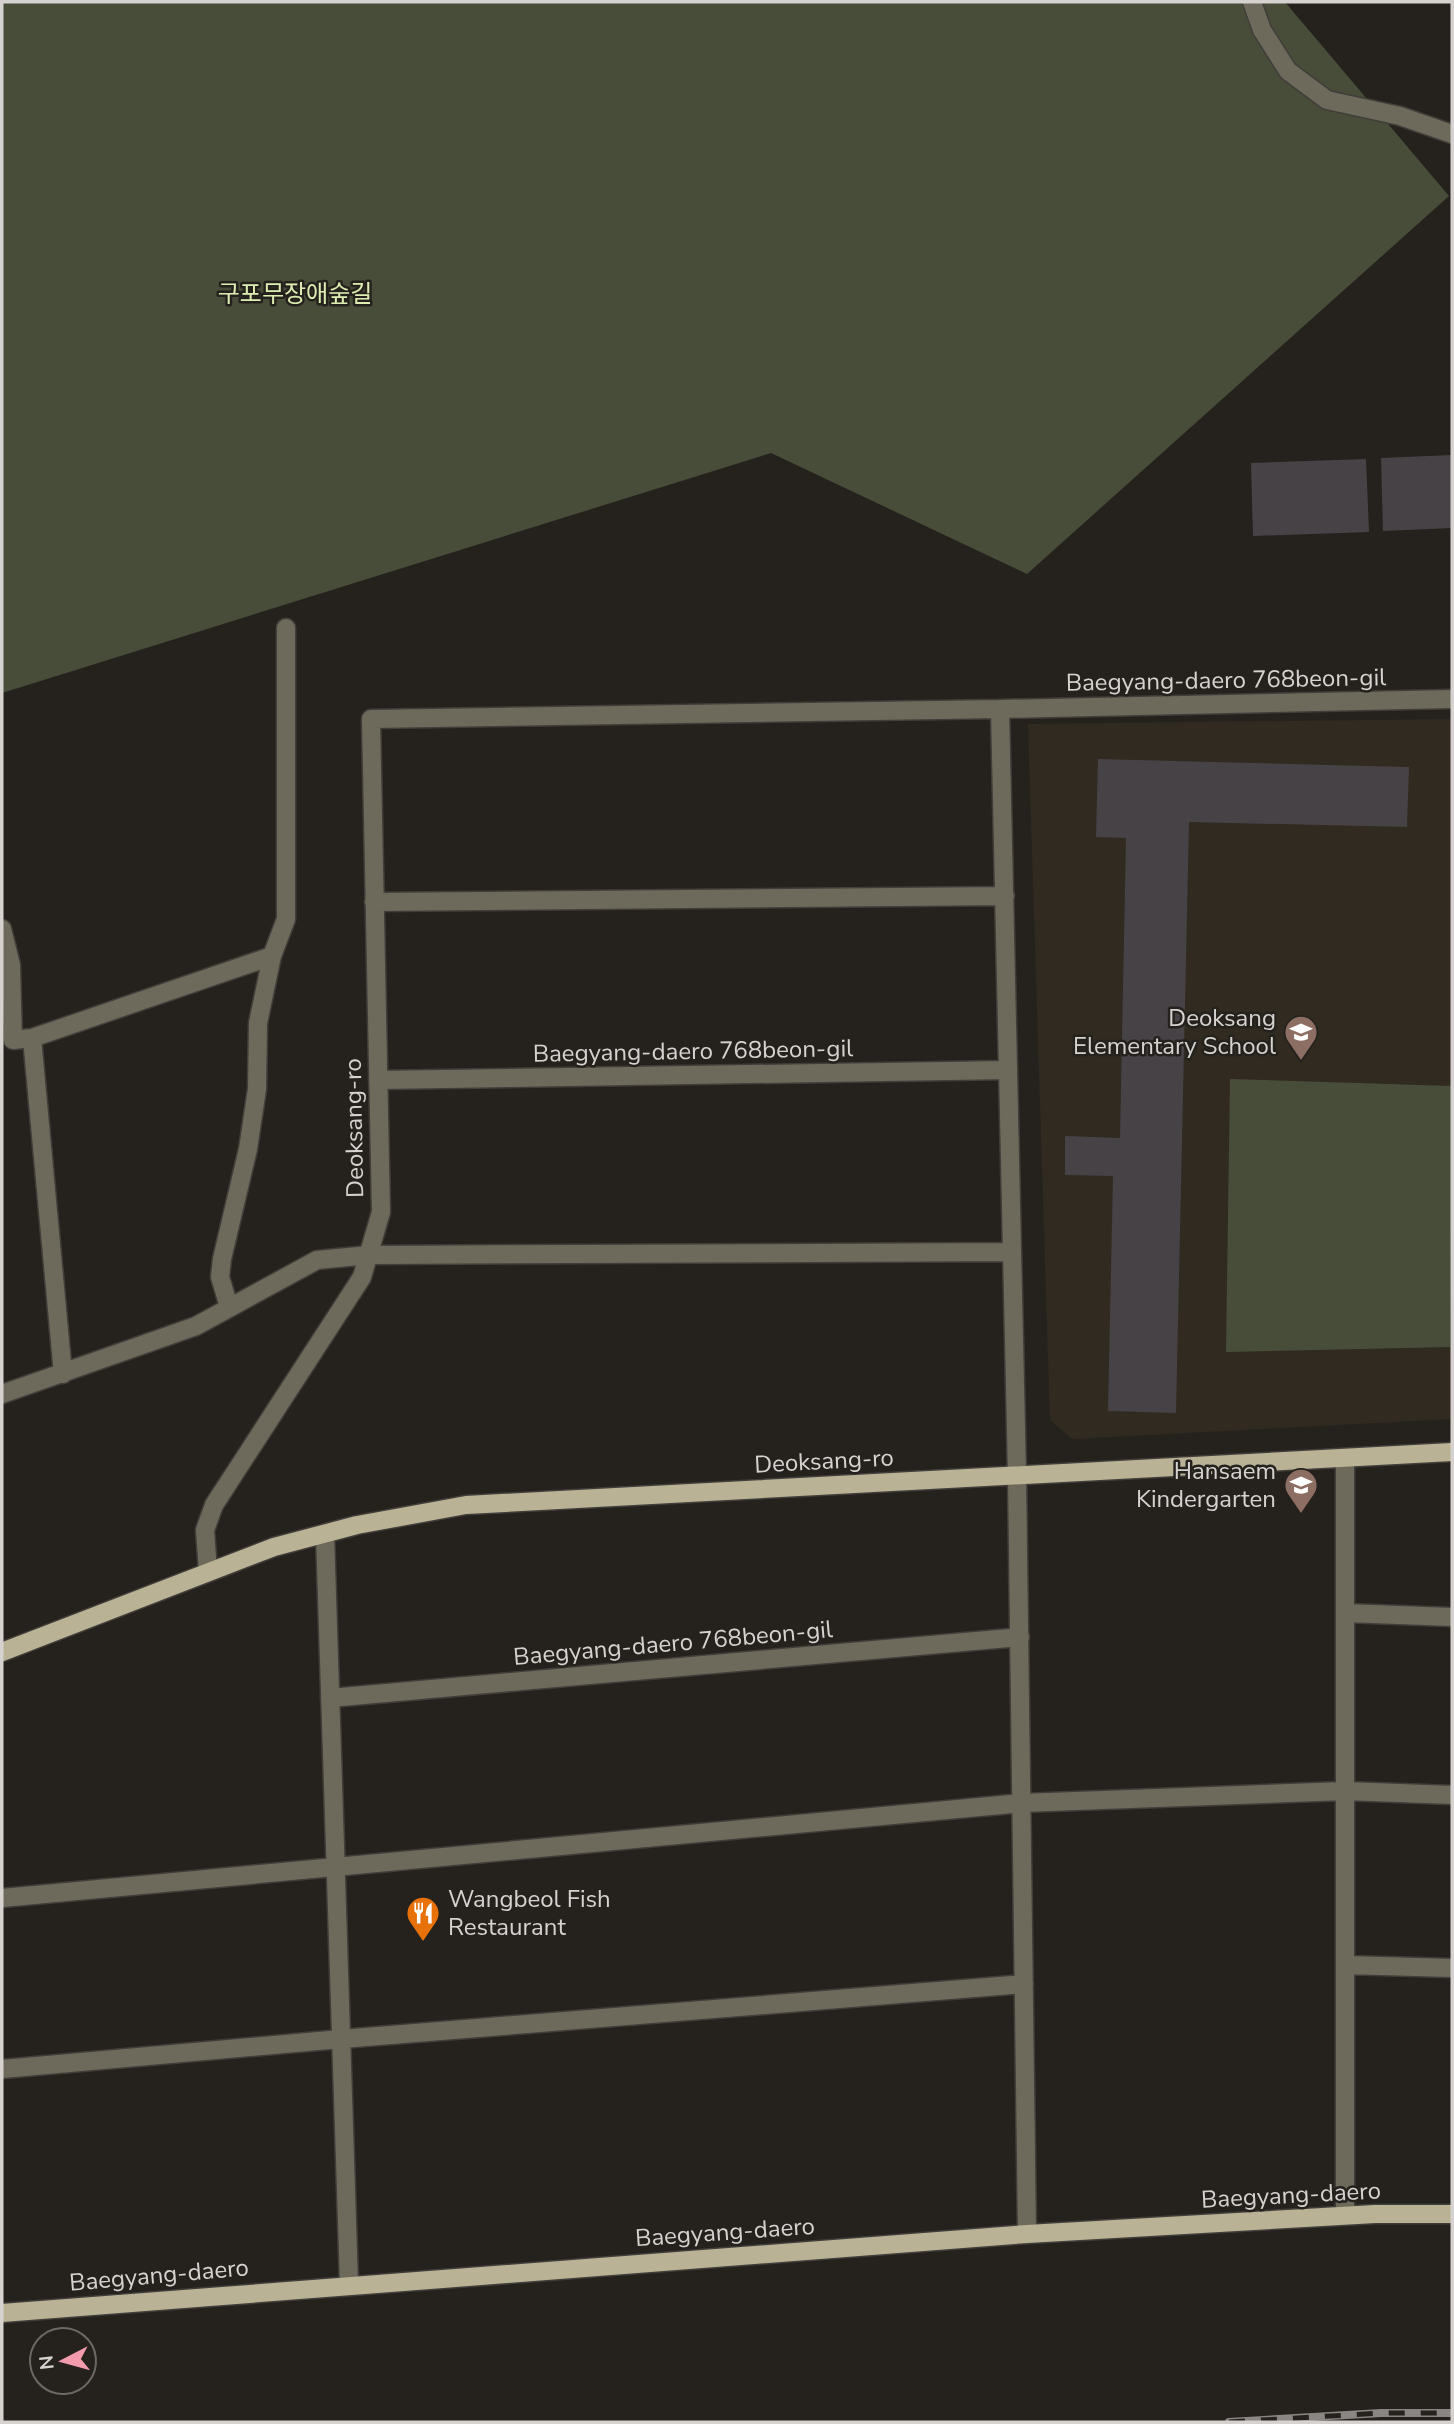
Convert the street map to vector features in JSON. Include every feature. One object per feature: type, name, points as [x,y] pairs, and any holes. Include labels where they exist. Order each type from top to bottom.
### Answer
[{"type":"main road","name":"Deoksang-ro","points":[[2,1652],[274,1547],[358,1525],[466,1505],[1452,1452]]},
{"type":"main road","name":"Baegyang-daero","points":[[2,2312],[1027,2234],[1345,2215],[1452,2214]]},
{"type":"street","points":[[1252,2],[1262,30],[1288,71],[1327,100],[1400,116],[1452,134]]},
{"type":"street","points":[[229,1307],[219,1277],[248,1149],[257,1089],[258,1023],[272,956],[286,919],[286,628]]},
{"type":"street","name":"Baegyang-daero 768beon-gil","points":[[371,719],[1452,699]]},
{"type":"street","points":[[1000,709],[1020,1637],[1027,2234]]},
{"type":"street","name":"Deoksang-ro","points":[[208,1573],[205,1530],[214,1505],[362,1277],[381,1212],[371,719]]},
{"type":"street","points":[[374,902],[1004,895]]},
{"type":"street","points":[[2,929],[13,1040],[32,1038],[272,956]]},
{"type":"street","points":[[32,1038],[63,1374]]},
{"type":"street","name":"Baegyang-daero 768beon-gil","points":[[378,1080],[1008,1070]]},
{"type":"street","points":[[2,1394],[196,1326],[317,1260],[369,1255],[1012,1252]]},
{"type":"street","points":[[1345,1459],[1345,2215]]},
{"type":"street","points":[[325,1534],[349,2284]]},
{"type":"street","points":[[1345,1614],[1452,1617]]},
{"type":"street","name":"Baegyang-daero 768beon-gil","points":[[330,1698],[1020,1637]]},
{"type":"street","points":[[2,1898],[1022,1803],[1345,1791],[1452,1795]]},
{"type":"street","points":[[1346,1965],[1452,1968]]},
{"type":"street","points":[[2,2070],[341,2039],[1024,1984]]},
{"type":"shaded area","points":[[1452,719],[1452,1419],[1072,1439],[1050,1420],[1028,724]]},
{"type":"green space","name":"구포무장애숲길","points":[[2,2],[1285,2],[1449,196],[1027,574],[771,453],[2,693]]},
{"type":"green space","points":[[1230,1079],[1452,1086],[1450,1347],[1226,1352]]},
{"type":"building","points":[[1452,455],[1452,528],[1383,531],[1381,458]]},
{"type":"building","points":[[1366,459],[1369,532],[1253,536],[1251,463]]},
{"type":"building","points":[[1098,759],[1409,767],[1407,827],[1189,822],[1176,1413],[1108,1411],[1113,1176],[1065,1175],[1065,1136],[1120,1138],[1126,838],[1096,837]]},
{"type":"railway","points":[[1229,2422],[1381,2413],[1452,2413]]},
{"type":"place","name":"Deoksang Elementary School","points":[[1301,1062]]},
{"type":"place","name":"Hansaem Kindergarten","points":[[1301,1515]]},
{"type":"place","name":"Wangbeol Fish Restaurant","points":[[423,1943]]}]
